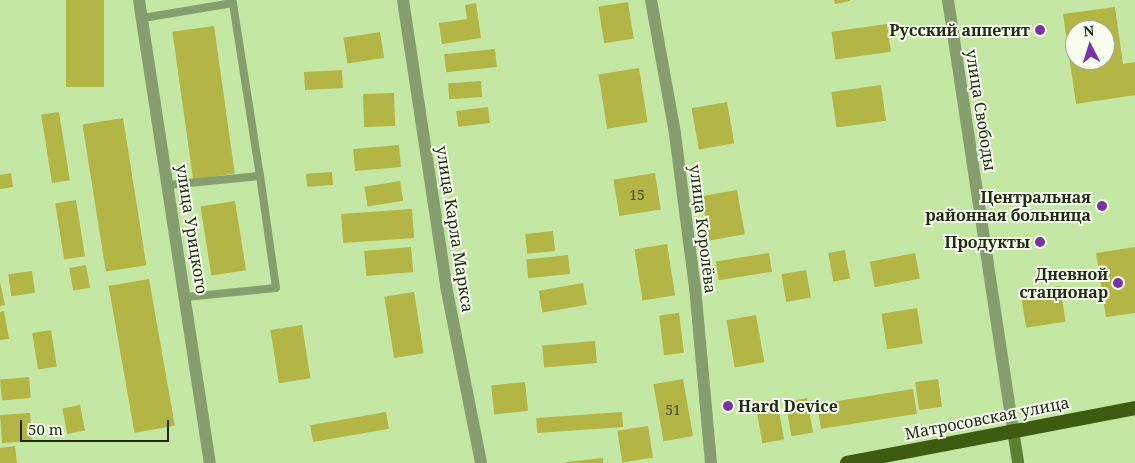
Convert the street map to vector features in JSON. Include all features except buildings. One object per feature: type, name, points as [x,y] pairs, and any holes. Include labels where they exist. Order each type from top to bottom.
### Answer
[{"type":"highway","name":"Матросовская улица","points":[[847,463],[1135,408]]},
{"type":"main road","name":"улица Свободы","points":[[1013,430],[1018,463]]},
{"type":"street","name":"улица Урицкого","points":[[139,0],[210,463]]},
{"type":"street","name":"улица Карла Маркса","points":[[403,0],[446,286],[482,463]]},
{"type":"street","name":"улица Королёва","points":[[651,0],[675,134],[695,287],[711,463]]},
{"type":"street","name":"улица Свободы","points":[[948,0],[1013,430]]},
{"type":"lane","points":[[143,18],[232,2],[260,176],[276,288],[186,297]]},
{"type":"lane","points":[[168,185],[260,176]]},
{"type":"place","name":"Русский аппетит","points":[[1040,30]]},
{"type":"place","name":"Центральная районная больница","points":[[1102,206]]},
{"type":"place","name":"Продукты","points":[[1040,242]]},
{"type":"place","name":"Дневной стационар","points":[[1118,283]]},
{"type":"place","name":"Hard Device","points":[[728,406]]}]
